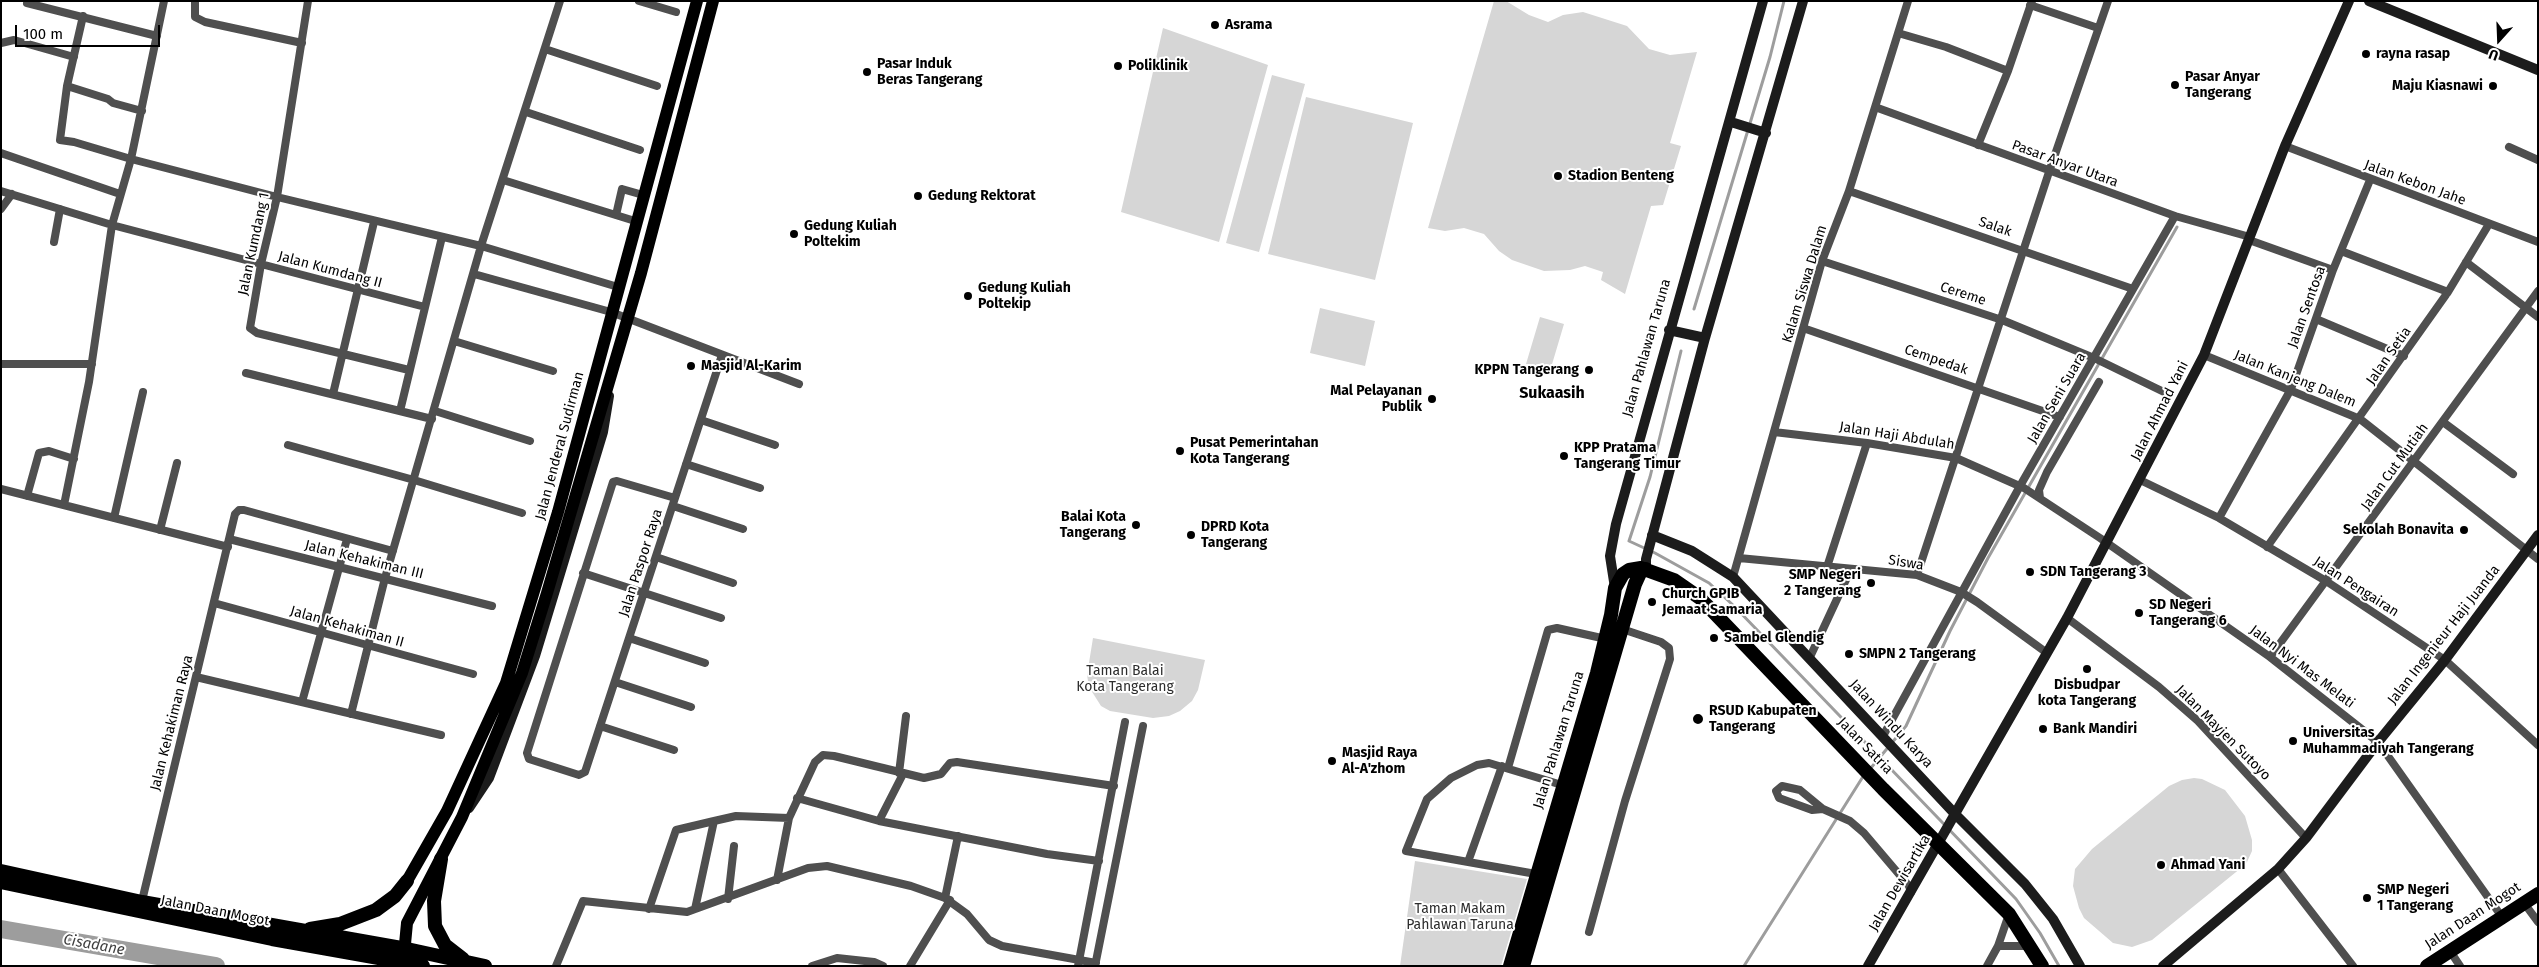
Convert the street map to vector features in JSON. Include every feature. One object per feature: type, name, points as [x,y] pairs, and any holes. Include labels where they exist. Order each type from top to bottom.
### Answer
[{"type":"highway","points":[[1615,588],[1629,570],[1646,564]]},
{"type":"highway","name":"Jalan Pahlawan Taruna","points":[[1523,966],[1636,579],[1646,564]]},
{"type":"highway","name":"Jalan Satria","points":[[1646,564],[1700,598],[1867,772],[1940,841],[2009,914],[2042,966]]},
{"type":"highway","name":"Jalan Pahlawan Taruna","points":[[1510,966],[1606,639],[1615,588]]},
{"type":"highway","points":[[441,859],[434,906],[435,926],[445,945],[469,962]]},
{"type":"highway","name":"Jalan Daan Mogot","points":[[1,871],[141,907],[425,966]]},
{"type":"highway","points":[[299,931],[340,924],[376,910],[395,896],[406,881]]},
{"type":"highway","name":"Jalan Daan Mogot","points":[[1,882],[141,907],[407,949],[485,966]]},
{"type":"highway","name":"Jalan Daan Mogot","points":[[2426,966],[2538,894]]},
{"type":"main road","name":"Jalan Jenderal Sudirman","points":[[406,881],[451,803],[506,683],[539,578],[697,1]]},
{"type":"main road","name":"Jalan Jenderal Sudirman","points":[[407,949],[404,939],[407,923],[462,817],[522,673],[628,318],[713,1]]},
{"type":"main road","name":"Jalan Pahlawan Taruna","points":[[1615,588],[1610,556],[1616,524],[1669,330],[1734,123],[1763,1]]},
{"type":"main road","points":[[1646,564],[1651,538],[1762,132],[1803,1]]},
{"type":"main road","name":"Jalan Ahmad Yani","points":[[1955,816],[2068,618],[2204,355],[2285,146],[2349,1]]},
{"type":"main road","points":[[2369,1],[2538,70]]},
{"type":"main road","points":[[1734,123],[1762,132]]},
{"type":"main road","points":[[1669,330],[1705,338]]},
{"type":"main road","name":"Jalan Ingenieur Haji Juanda","points":[[2163,966],[2278,869],[2306,838],[2378,742],[2445,660],[2538,535]]},
{"type":"main road","name":"Jalan Windu Karya","points":[[1651,538],[1692,551],[1733,577],[1810,657],[1955,816],[2025,884],[2053,919],[2080,966]]},
{"type":"main road","name":"Jalan Dewisartika","points":[[1868,966],[1955,816]]},
{"type":"main road","name":"Jalan Daan Mogot","points":[[407,949],[425,966]]},
{"type":"street","points":[[64,505],[92,364],[112,225],[142,111],[164,1]]},
{"type":"street","points":[[195,1],[195,17],[205,22],[302,43]]},
{"type":"street","name":"Jalan Kumdang 1","points":[[308,1],[276,197],[250,323],[251,330],[409,370]]},
{"type":"street","points":[[351,714],[385,578],[434,415],[481,246],[526,112],[560,1]]},
{"type":"street","points":[[639,1],[676,12]]},
{"type":"street","name":"Kalam Siswa Dalam","points":[[1733,577],[1822,261],[1849,191],[1908,1]]},
{"type":"street","points":[[1917,575],[2049,172],[2108,1]]},
{"type":"street","points":[[27,3],[157,36]]},
{"type":"street","points":[[1978,145],[2008,71],[2031,3],[2098,28]]},
{"type":"street","points":[[83,16],[67,86],[60,140],[74,142],[130,159],[374,222],[481,246],[618,287]]},
{"type":"street","points":[[1898,33],[2008,71]]},
{"type":"street","points":[[1,43],[14,40],[74,57]]},
{"type":"street","points":[[545,49],[656,86]]},
{"type":"street","points":[[67,86],[108,99],[113,103],[142,111]]},
{"type":"street","name":"Pasar Anyar Utara","points":[[1875,107],[2049,172],[2175,216],[2249,239],[2333,270]]},
{"type":"street","points":[[526,112],[640,150]]},
{"type":"street","name":"Jalan Kebon Jahe","points":[[2285,146],[2370,180],[2538,242]]},
{"type":"street","points":[[2509,147],[2538,160]]},
{"type":"street","points":[[1,153],[120,194]]},
{"type":"street","points":[[503,180],[636,221]]},
{"type":"street","name":"Jalan Sentosa","points":[[2219,518],[2291,389],[2333,270],[2370,180]]},
{"type":"street","points":[[616,215],[622,189],[643,195]]},
{"type":"street","name":"Jalan Kumdang II","points":[[1,191],[112,225],[358,291],[425,307]]},
{"type":"street","name":"Salak","points":[[1849,191],[2133,289]]},
{"type":"street","points":[[1,209],[12,194]]},
{"type":"street","points":[[54,242],[60,209]]},
{"type":"street","name":"Jalan Seni Suara","points":[[1884,737],[2060,417],[2099,361],[2133,289],[2175,216]]},
{"type":"street","points":[[333,394],[374,222]]},
{"type":"street","name":"Jalan Setia","points":[[2267,547],[2360,419],[2448,292],[2489,224]]},
{"type":"street","points":[[400,411],[442,237]]},
{"type":"street","points":[[2341,251],[2448,292]]},
{"type":"street","name":"Cereme","points":[[1822,261],[2002,320],[2099,361],[2166,393]]},
{"type":"street","points":[[2466,262],[2538,317]]},
{"type":"street","points":[[474,274],[611,312],[799,384]]},
{"type":"street","name":"Jalan Cut Mutiah","points":[[2270,657],[2538,291]]},
{"type":"street","points":[[2316,319],[2404,356]]},
{"type":"street","name":"Cempedak","points":[[1803,328],[2060,417]]},
{"type":"street","points":[[454,341],[553,371]]},
{"type":"street","name":"Jalan Paspor Raya","points":[[584,573],[527,756],[529,759],[579,775],[585,772],[722,355]]},
{"type":"street","name":"Jalan Kanjeng Dalem","points":[[2204,355],[2291,389],[2360,419],[2413,463],[2538,560]]},
{"type":"street","points":[[1,364],[92,364]]},
{"type":"street","points":[[246,373],[400,411],[434,415],[530,441]]},
{"type":"street","points":[[2039,498],[2039,490],[2046,472],[2100,382]]},
{"type":"street","points":[[114,518],[142,392]]},
{"type":"street","points":[[701,420],[774,444]]},
{"type":"street","points":[[2443,422],[2513,474]]},
{"type":"street","name":"Jalan Haji Abdulah","points":[[1774,432],[1866,443],[1956,458],[2022,487],[2108,543]]},
{"type":"street","points":[[1827,567],[1866,443]]},
{"type":"street","points":[[288,445],[414,480],[522,513]]},
{"type":"street","points":[[27,496],[39,453],[48,451],[74,459]]},
{"type":"street","points":[[160,530],[177,463]]},
{"type":"street","points":[[686,464],[760,488]]},
{"type":"street","name":"Jalan Pengairan","points":[[2140,480],[2219,518],[2326,581],[2445,660],[2538,745]]},
{"type":"street","points":[[721,618],[584,573],[615,481],[743,529]]},
{"type":"street","name":"Jalan Kehakiman III","points":[[1,489],[160,530],[338,567],[492,606]]},
{"type":"street","name":"Jalan Kehakiman Raya","points":[[141,907],[235,514],[239,510],[244,510],[347,539]]},
{"type":"street","points":[[302,702],[347,539],[393,551]]},
{"type":"street","name":"Jalan Nyi Mas Melati","points":[[2108,543],[2270,657],[2378,742],[2502,918]]},
{"type":"street","points":[[656,557],[734,583]]},
{"type":"street","name":"Siswa","points":[[1739,558],[1917,575],[1977,602],[2047,654]]},
{"type":"street","points":[[1810,657],[1851,569]]},
{"type":"street","name":"Jalan Kehakiman II","points":[[214,603],[473,674]]},
{"type":"street","name":"Jalan Mayjen Sutoyo","points":[[2068,618],[2159,687],[2198,721],[2306,838]]},
{"type":"street","points":[[1468,862],[1505,767],[1548,630],[1557,628],[1606,639]]},
{"type":"street","points":[[1589,932],[1625,802],[1670,659],[1669,648],[1661,642],[1622,629]]},
{"type":"street","points":[[629,638],[705,664]]},
{"type":"street","points":[[196,677],[441,735]]},
{"type":"street","points":[[615,682],[690,707]]},
{"type":"street","points":[[879,821],[901,773],[906,716]]},
{"type":"street","points":[[1079,963],[1125,722]]},
{"type":"street","points":[[600,726],[674,750]]},
{"type":"street","points":[[556,966],[583,901],[678,912],[696,910],[808,868],[827,866],[911,886],[948,899],[967,914],[989,940],[1002,946],[1079,963],[1095,964],[1142,726]]},
{"type":"street","points":[[777,880],[788,818],[815,762],[823,755],[924,778],[941,774],[950,763],[957,762],[1114,786]]},
{"type":"street","points":[[1536,874],[1406,850],[1423,807],[1441,785],[1477,765],[1489,763],[1562,785]]},
{"type":"street","points":[[1823,808],[1812,810],[1779,798],[1776,791],[1782,786],[1800,790],[1823,808],[1850,821],[1864,832],[1909,886],[1910,892]]},
{"type":"street","points":[[797,798],[879,821],[1099,862]]},
{"type":"street","points":[[649,909],[676,830],[736,816],[788,818]]},
{"type":"street","points":[[696,910],[714,822]]},
{"type":"street","points":[[910,966],[948,899],[958,836]]},
{"type":"street","points":[[728,898],[734,846]]},
{"type":"street","points":[[2278,869],[2354,966]]},
{"type":"street","points":[[2524,903],[2538,922]]},
{"type":"street","points":[[1987,966],[1998,946],[2009,914]]},
{"type":"street","points":[[1998,946],[2030,946]]},
{"type":"street","points":[[2450,951],[2460,966]]},
{"type":"street","points":[[812,966],[837,958],[874,962],[884,966]]},
{"type":"green space","name":"Stadion Benteng","points":[[1494,1],[1506,1],[1529,15],[1548,22],[1563,15],[1583,12],[1627,26],[1649,49],[1670,55],[1697,52],[1670,143],[1681,146],[1663,205],[1651,206],[1625,294],[1601,280],[1603,272],[1585,266],[1570,270],[1544,271],[1512,260],[1499,251],[1484,234],[1464,228],[1445,231],[1428,228]]},
{"type":"green space","points":[[1163,28],[1268,65],[1219,242],[1121,212]]},
{"type":"green space","points":[[1272,75],[1305,84],[1259,252],[1226,243]]},
{"type":"green space","points":[[1306,97],[1413,123],[1375,280],[1268,254]]},
{"type":"green space","points":[[1320,308],[1375,321],[1365,366],[1310,353]]},
{"type":"green space","points":[[1540,317],[1564,324],[1550,371],[1526,364]]},
{"type":"green space","name":"Taman Balai Kota Tangerang","points":[[1093,638],[1205,660],[1198,690],[1192,701],[1180,711],[1169,716],[1153,718],[1110,711],[1101,706],[1089,687],[1087,675]]},
{"type":"green space","name":"Ahmad Yani","points":[[2202,779],[2225,790],[2245,816],[2252,840],[2252,851],[2247,862],[2152,940],[2132,947],[2113,943],[2084,918],[2073,886],[2075,869],[2092,849],[2169,786],[2182,780]]},
{"type":"green space","name":"Taman Makam Pahlawan Taruna","points":[[1415,861],[1527,879],[1501,966],[1400,966]]},
{"type":"waterway","points":[[1694,309],[1770,57],[1784,1]]},
{"type":"waterway","points":[[1870,769],[1906,726],[1950,631],[1988,558],[2177,227]]},
{"type":"waterway","points":[[1681,351],[1650,477],[1629,541],[1709,583],[1734,606],[2016,899],[2040,933],[2059,966]]},
{"type":"waterway","points":[[1744,966],[1864,775]]},
{"type":"waterway","name":"Cisadane","points":[[1,929],[216,966]]},
{"type":"place","name":"Asrama","points":[[1215,25]]},
{"type":"place","name":"rayna rasap","points":[[2366,54]]},
{"type":"place","name":"Poliklinik","points":[[1118,66]]},
{"type":"place","name":"Pasar Induk Beras Tangerang","points":[[867,72]]},
{"type":"place","name":"Pasar Anyar Tangerang","points":[[2175,85]]},
{"type":"place","name":"Maju Kiasnawi","points":[[2493,86]]},
{"type":"place","name":"Stadion Benteng","points":[[1558,176]]},
{"type":"place","name":"Gedung Rektorat","points":[[918,196]]},
{"type":"place","name":"Gedung Kuliah Poltekim","points":[[794,234]]},
{"type":"place","name":"Gedung Kuliah Poltekip","points":[[968,296]]},
{"type":"place","name":"Masjid Al-Karim","points":[[691,366]]},
{"type":"place","name":"KPPN Tangerang","points":[[1589,370]]},
{"type":"place","name":"Mal Pelayanan Publik","points":[[1432,399]]},
{"type":"place","name":"Pusat Pemerintahan Kota Tangerang","points":[[1180,451]]},
{"type":"place","name":"KPP Pratama Tangerang Timur","points":[[1564,456]]},
{"type":"place","name":"Balai Kota Tangerang","points":[[1136,525]]},
{"type":"place","name":"Sekolah Bonavita","points":[[2464,530]]},
{"type":"place","name":"DPRD Kota Tangerang","points":[[1191,535]]},
{"type":"place","name":"SDN Tangerang 3","points":[[2030,572]]},
{"type":"place","name":"SMP Negeri 2 Tangerang","points":[[1871,583]]},
{"type":"place","name":"Church GPIB Jemaat Samaria","points":[[1652,602]]},
{"type":"place","name":"SD Negeri Tangerang 6","points":[[2139,613]]},
{"type":"place","name":"Sambel Glendig","points":[[1714,638]]},
{"type":"place","name":"SMPN 2 Tangerang","points":[[1849,654]]},
{"type":"place","name":"Disbudpar kota Tangerang","points":[[2087,669]]},
{"type":"place","name":"RSUD Kabupaten Tangerang","points":[[1698,719]]},
{"type":"place","name":"Bank Mandiri","points":[[2043,729]]},
{"type":"place","name":"Universitas Muhammadiyah Tangerang","points":[[2293,741]]},
{"type":"place","name":"Masjid Raya Al-A'zhom","points":[[1332,761]]},
{"type":"place","name":"Ahmad Yani","points":[[2161,865]]},
{"type":"place","name":"SMP Negeri 1 Tangerang","points":[[2367,898]]},
{"type":"district","name":"Sukaasih","points":[[1552,394]]}]
